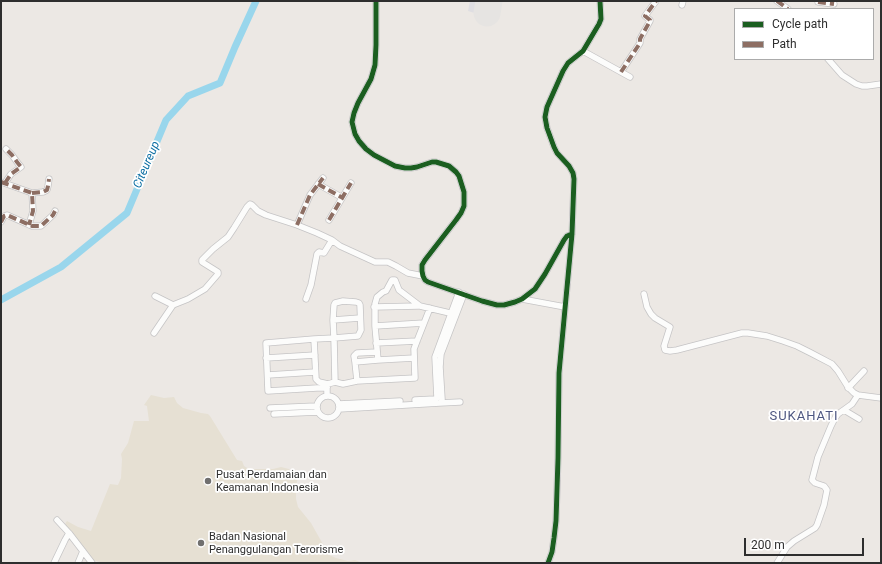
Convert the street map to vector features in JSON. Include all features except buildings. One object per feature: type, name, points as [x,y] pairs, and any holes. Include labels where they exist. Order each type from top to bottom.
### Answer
[{"type":"street","points":[[376,1],[376,45],[374,72],[354,113],[353,125],[355,134],[366,149],[395,166],[411,168],[436,162],[449,166],[459,176],[464,192],[464,206],[461,212],[422,265],[422,276],[424,280],[482,301],[498,305],[515,302],[536,289],[567,236],[572,234]]},
{"type":"street","points":[[548,563],[552,552],[556,521],[559,373],[572,234],[574,176],[570,166],[557,153],[554,147],[547,128],[545,117],[547,107],[563,71],[568,64],[583,52],[600,21],[600,1]]},
{"type":"street","points":[[621,72],[640,43],[640,40],[650,21],[645,16],[656,1]]},
{"type":"street","points":[[776,1],[786,8]]},
{"type":"street","points":[[818,2],[834,4]]},
{"type":"street","points":[[583,52],[630,77]]},
{"type":"street","points":[[829,60],[842,75],[856,84],[867,86],[881,84]]},
{"type":"street","points":[[6,149],[12,154],[21,167],[3,182],[32,193],[47,190],[49,179]]},
{"type":"street","points":[[297,224],[307,201],[323,178]]},
{"type":"street","points":[[329,220],[341,197],[351,183]]},
{"type":"street","points":[[318,184],[341,197]]},
{"type":"street","points":[[29,225],[33,211],[32,193]]},
{"type":"street","points":[[154,333],[173,305],[188,299],[205,289],[218,274],[218,272],[202,262],[202,260],[228,237],[249,205],[252,205],[266,216],[297,224],[375,262],[388,262],[408,273],[422,276]]},
{"type":"street","points":[[1,222],[4,216],[7,215],[32,226],[41,226],[56,211]]},
{"type":"street","points":[[306,299],[311,285],[317,254],[319,252],[324,254],[332,240]]},
{"type":"street","points":[[386,291],[390,283],[395,280],[399,290],[420,306]]},
{"type":"street","points":[[378,360],[374,307],[377,297],[386,291],[399,290]]},
{"type":"street","points":[[339,407],[436,398],[435,357],[461,293]]},
{"type":"street","points":[[644,294],[647,307],[651,314],[670,327],[664,346],[665,350],[677,350],[742,333],[767,336],[797,346],[832,364],[852,392],[858,395],[881,398]]},
{"type":"street","points":[[155,296],[173,305]]},
{"type":"street","points":[[522,299],[565,307]]},
{"type":"street","points":[[335,382],[334,338],[333,320],[334,305],[343,301],[353,301],[359,303],[361,330],[358,336],[334,338],[314,339],[267,343],[265,345],[268,391],[317,388],[327,386],[335,382],[343,384],[357,381],[414,379],[414,349],[430,308]]},
{"type":"street","points":[[374,307],[420,306],[453,313]]},
{"type":"street","points":[[440,403],[442,401],[440,367],[441,354],[453,313]]},
{"type":"street","points":[[333,320],[360,318]]},
{"type":"street","points":[[375,326],[424,323]]},
{"type":"street","points":[[314,339],[316,379],[327,386]]},
{"type":"street","points":[[376,343],[417,341]]},
{"type":"street","points":[[357,381],[354,356],[357,353],[377,352]]},
{"type":"street","points":[[266,358],[315,355]]},
{"type":"street","points":[[355,362],[414,358]]},
{"type":"street","points":[[848,388],[864,371]]},
{"type":"street","points":[[268,375],[315,372]]},
{"type":"street","points":[[327,386],[327,396]]},
{"type":"street","points":[[777,563],[787,547],[815,528],[817,525],[824,505],[827,490],[824,486],[813,482],[812,478],[818,457],[831,426],[838,414],[855,401],[858,395]]},
{"type":"street","points":[[327,396],[334,398],[339,407],[337,413],[330,418],[324,418],[321,416],[317,409],[318,401],[327,396]]},
{"type":"street","points":[[339,407],[460,402]]},
{"type":"street","points":[[270,408],[317,409]]},
{"type":"street","points":[[274,414],[317,409]]},
{"type":"street","points":[[844,410],[859,419]]},
{"type":"street","points":[[57,520],[92,563]]},
{"type":"street","points":[[54,563],[69,533]]},
{"type":"street","points":[[78,563],[83,551]]},
{"type":"shaded area","points":[[470,1],[499,1],[494,19],[468,11]]},
{"type":"shaded area","name":"Pusat Perdamaian dan Keamanan Indonesia","points":[[151,395],[164,398],[174,397],[177,403],[183,408],[208,414],[237,460],[242,461],[244,466],[249,469],[273,469],[281,467],[289,469],[294,475],[298,476],[296,499],[298,507],[311,523],[329,555],[348,561],[355,560],[363,563],[103,563],[93,560],[65,524],[67,521],[78,527],[91,531],[110,484],[118,485],[121,478],[121,454],[128,443],[134,421],[149,421],[147,406],[144,405]]},
{"type":"waterway","name":"Citeureup","points":[[1,300],[61,267],[127,213],[166,120],[188,96],[220,83],[256,1]]},
{"type":"runway","points":[[487,13],[489,1]]},
{"type":"marked path","points":[[621,72],[640,43],[640,39],[650,21],[645,16],[656,1]]},
{"type":"marked path","points":[[777,1],[787,8]]},
{"type":"marked path","points":[[818,2],[834,4]]},
{"type":"marked path","points":[[5,183],[11,174],[21,167],[6,149]]},
{"type":"marked path","points":[[297,225],[310,195],[323,178]]},
{"type":"marked path","points":[[32,193],[47,190],[49,179]]},
{"type":"marked path","points":[[1,182],[32,193],[33,211],[29,225]]},
{"type":"marked path","points":[[329,220],[351,183]]},
{"type":"marked path","points":[[318,184],[341,197]]},
{"type":"marked path","points":[[1,222],[4,216],[7,215],[32,226],[41,226],[53,215],[55,211]]},
{"type":"cycle path","points":[[376,1],[375,65],[371,79],[354,113],[352,122],[355,134],[366,149],[395,166],[411,168],[432,162],[449,166],[459,176],[464,192],[464,206],[461,213],[422,265],[425,280],[497,305],[515,302],[522,299],[535,289],[564,240],[567,236],[572,234]]},
{"type":"cycle path","points":[[548,563],[552,552],[556,521],[559,373],[572,234],[574,179],[573,173],[569,166],[557,153],[554,147],[547,128],[545,117],[547,107],[563,71],[568,63],[583,51],[599,24],[601,19],[600,1]]},
{"type":"place","name":"Pusat Perdamaian dan Keamanan Indonesia","points":[[208,481]]},
{"type":"place","name":"Badan Nasional Penanggulangan Terorisme","points":[[201,543]]},
{"type":"district","name":"SUKAHATI","points":[[804,417]]}]
